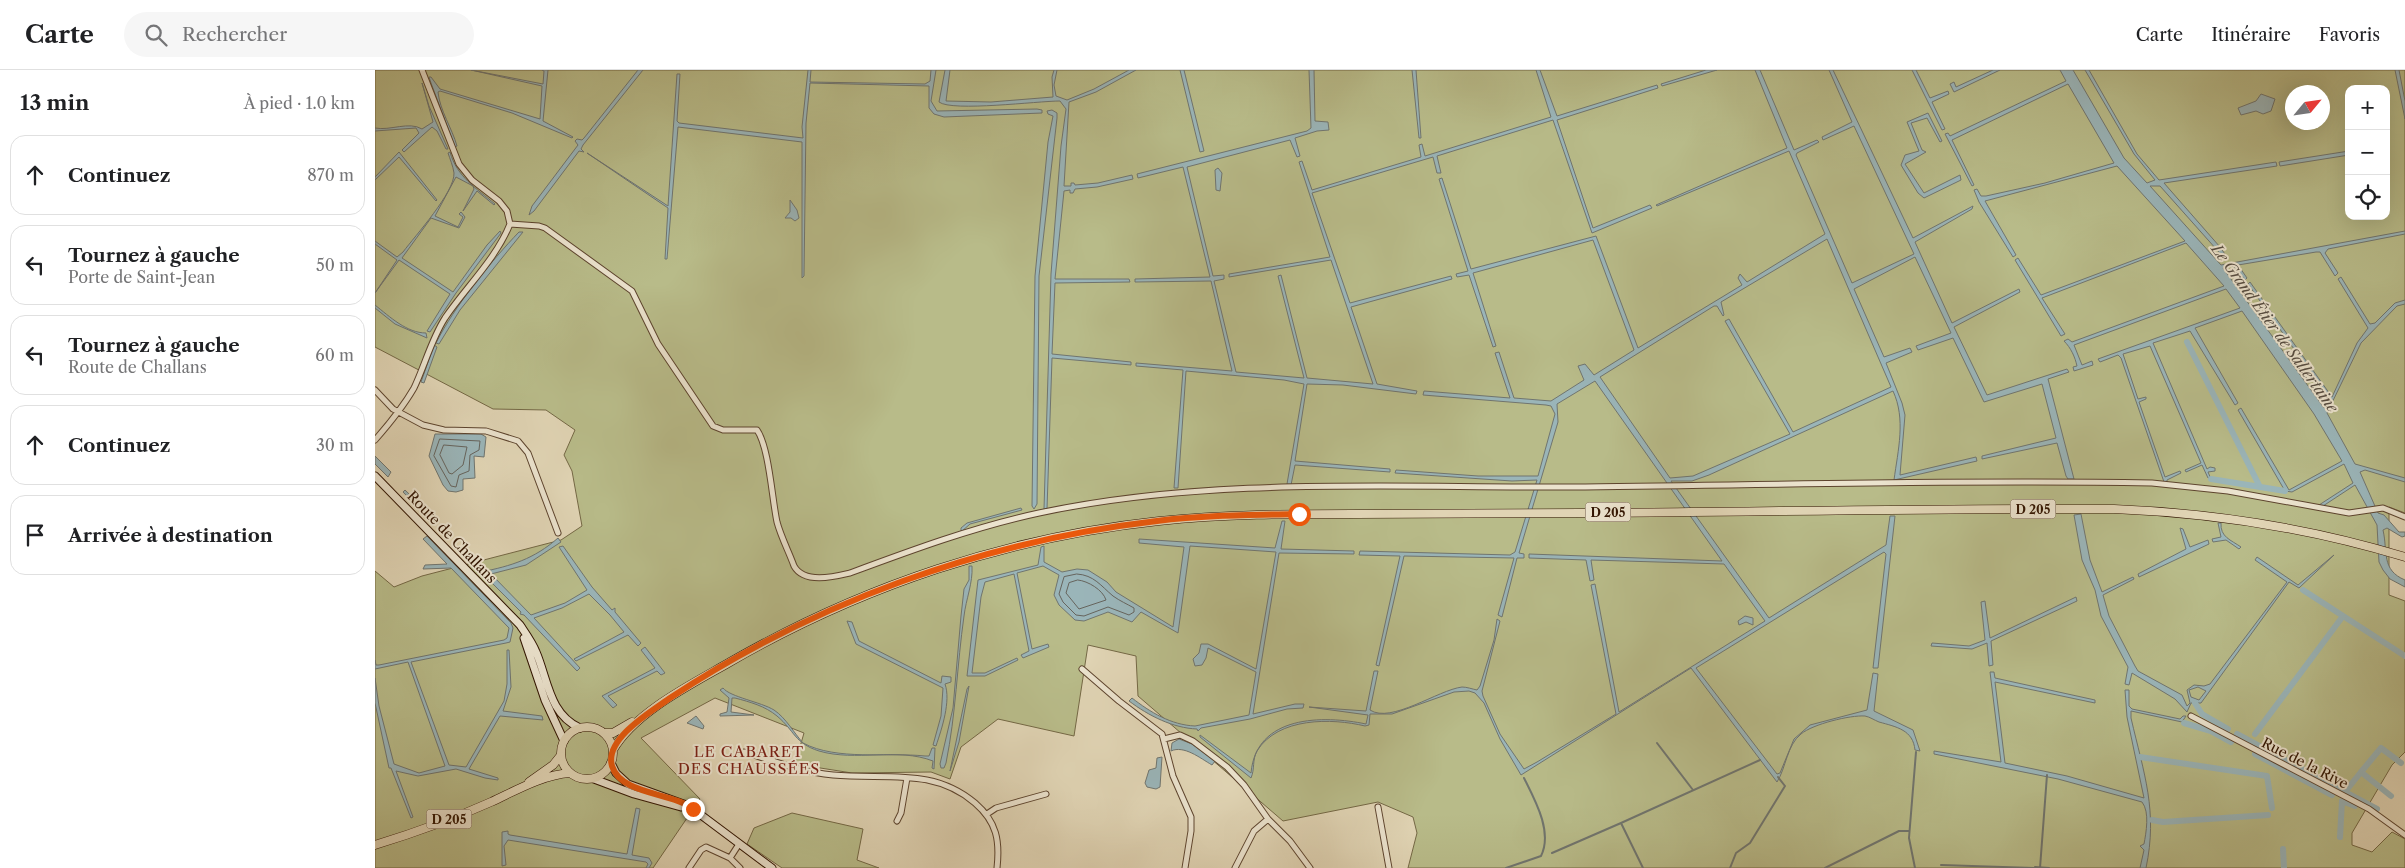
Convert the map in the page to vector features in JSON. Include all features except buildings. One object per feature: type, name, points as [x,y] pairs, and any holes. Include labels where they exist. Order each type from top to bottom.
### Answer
[{"type":"main road","name":"Route de Challans","points":[[375,476],[511,616],[527,635],[534,648],[551,698],[568,720],[581,728]]},
{"type":"main road","name":"D 205","points":[[604,733],[618,731],[750,651],[836,608],[935,569],[1022,545],[1111,527],[1203,517],[1299,514],[2061,509],[2152,511],[2261,524],[2359,544],[2401,556]]},
{"type":"main road","name":"Route de Challans","points":[[511,616],[526,641],[545,700],[564,741]]},
{"type":"main road","name":"D 205","points":[[613,750],[630,728],[647,714]]},
{"type":"main road","points":[[594,779],[604,773],[611,763],[613,750],[604,733],[593,728],[581,728],[574,731],[564,741],[561,755],[562,762],[570,773],[581,779],[594,779],[634,794],[666,800]]},
{"type":"main road","name":"D 205","points":[[521,788],[553,765],[561,755]]},
{"type":"main road","points":[[611,763],[616,773],[628,784],[693,809],[772,868]]},
{"type":"main road","name":"D 205","points":[[375,845],[425,829],[521,788],[560,774],[570,773]]},
{"type":"street","points":[[375,440],[399,412],[414,387],[431,345],[445,319],[497,248],[510,224],[507,211],[499,201],[472,180],[459,164],[422,70]]},
{"type":"street","points":[[510,224],[545,228],[632,291],[658,344],[713,426],[723,430],[750,428],[759,432],[778,524],[797,572],[807,577],[850,573],[960,534],[1040,513],[1132,498],[1227,489],[2152,483],[2236,493],[2349,513],[2368,512],[2381,508],[2405,517]]},
{"type":"street","points":[[375,390],[386,403],[399,412],[414,421],[433,428],[486,431],[517,441],[528,453],[558,532]]},
{"type":"street","points":[[1082,669],[1119,701],[1162,734],[1173,776],[1191,817],[1191,831],[1185,868]]},
{"type":"street","name":"Rue de la Rive","points":[[2191,716],[2369,809],[2405,835]]},
{"type":"street","points":[[1164,739],[1180,735],[1193,741],[1240,780],[1268,819],[1290,841],[1310,868]]},
{"type":"street","points":[[744,752],[817,773],[927,778],[952,787],[987,814],[996,830],[999,841],[997,868]]},
{"type":"street","points":[[897,821],[901,813],[907,778]]},
{"type":"street","points":[[987,814],[996,808],[1046,794]]},
{"type":"street","points":[[1377,807],[1389,868]]},
{"type":"street","points":[[1235,868],[1254,831],[1268,819]]},
{"type":"street","points":[[730,858],[739,844]]},
{"type":"street","points":[[689,868],[704,847],[730,858],[740,868]]},
{"type":"green space","points":[[375,70],[2405,70],[2405,513],[2389,507],[2389,595],[2405,601],[2405,752],[2392,765],[2352,833],[2352,845],[2372,852],[2392,832],[2405,839],[2405,868],[1408,868],[1417,833],[1413,817],[1378,802],[1283,821],[1138,696],[1136,656],[1088,645],[1074,736],[998,719],[961,747],[950,779],[931,772],[852,773],[795,764],[804,733],[715,698],[641,738],[700,799],[653,868],[375,868],[375,571],[394,587],[422,576],[561,540],[582,526],[572,471],[564,455],[575,430],[546,410],[493,409],[375,347]]},
{"type":"green space","points":[[792,813],[863,829],[857,860],[879,868],[782,868],[747,844],[754,828]]},
{"type":"water","points":[[471,70],[543,84],[544,71],[542,70],[548,70],[543,121],[573,137],[512,113],[440,91],[438,92],[439,99],[455,139],[457,146],[455,147],[429,77],[440,89],[540,119],[542,86]]},
{"type":"water","points":[[638,70],[643,70],[583,145],[581,149],[584,152],[579,151],[529,215],[532,206],[578,145],[575,141],[584,138]]},
{"type":"water","points":[[808,70],[811,70],[810,82],[925,84],[930,81],[931,70],[936,70],[931,101],[937,111],[1037,109],[1042,110],[1042,113],[944,117],[934,114],[929,108],[929,86],[810,83],[806,123],[804,276],[802,278],[802,142],[678,127],[667,259],[665,259],[668,208],[587,153],[668,206],[677,74],[680,74],[677,121],[679,123],[803,138],[802,127]]},
{"type":"water","points":[[945,70],[950,70],[946,101],[991,102],[1053,97],[1052,77],[1054,70],[1057,70],[1054,85],[1056,96],[1067,100],[1094,89],[1129,70],[1136,70],[1096,92],[1069,102],[1064,186],[1071,186],[1071,183],[1075,185],[1098,183],[1132,175],[1133,179],[1097,187],[1075,189],[1073,193],[1070,193],[1070,190],[1064,191],[1055,279],[1129,279],[1130,282],[1055,283],[1052,354],[1131,362],[1131,365],[1052,358],[1047,509],[1044,509],[1051,274],[1061,146],[1066,109],[1060,101],[977,106],[947,105],[939,102]]},
{"type":"water","points":[[1180,70],[1184,70],[1204,151],[1200,152]]},
{"type":"water","points":[[1309,70],[1314,70],[1315,121],[1328,122],[1329,130],[1317,131],[1295,138],[1300,156],[1297,157],[1290,140],[1187,167],[1213,276],[1224,275],[1224,279],[1214,281],[1236,372],[1304,378],[1278,276],[1281,275],[1307,378],[1373,384],[1331,260],[1229,277],[1229,274],[1330,257],[1299,162],[1302,161],[1312,190],[1421,157],[1419,145],[1422,144],[1425,156],[1551,117],[1536,70],[1540,70],[1557,116],[1657,85],[1658,88],[1557,120],[1593,228],[1650,205],[1652,208],[1592,233],[1553,120],[1437,156],[1441,173],[1437,173],[1433,157],[1312,193],[1350,303],[1451,276],[1452,279],[1351,307],[1377,384],[1417,391],[1416,394],[1343,385],[1307,384],[1295,461],[1390,469],[1390,472],[1295,465],[1291,485],[1287,484],[1304,384],[1284,380],[1186,371],[1178,488],[1174,488],[1183,370],[1136,366],[1136,363],[1232,371],[1211,281],[1135,282],[1135,279],[1210,277],[1183,167],[1138,178],[1137,174],[1307,131],[1311,128]]},
{"type":"water","points":[[1412,70],[1416,70],[1421,138],[1419,138]]},
{"type":"water","points":[[1706,70],[1717,70],[1662,86],[1661,84]]},
{"type":"water","points":[[1755,70],[1760,70],[1794,150],[1817,140],[1819,142],[1796,155],[1852,283],[1914,254],[1854,126],[1823,140],[1822,137],[1852,122],[1829,70],[1833,70],[1913,238],[1973,206],[1972,209],[1915,242],[1952,323],[2019,289],[2020,292],[1954,327],[1987,395],[2067,369],[2069,372],[2048,379],[2074,479],[2068,479],[2066,476],[2057,443],[1982,459],[1982,456],[2056,438],[2042,384],[1984,402],[1953,338],[1918,350],[1916,346],[1951,333],[1915,257],[1854,289],[1884,357],[1910,348],[1912,352],[1886,363],[1905,415],[1900,475],[1976,457],[1977,461],[1894,480],[1900,424],[1897,402],[1893,391],[1709,475],[1692,481],[1671,481],[1769,618],[1886,545],[1890,516],[1895,516],[1878,668],[1873,668],[1886,554],[1884,552],[1696,668],[1777,774],[1780,773],[1794,739],[1810,725],[1867,710],[1873,673],[1878,674],[1874,711],[1913,730],[1920,751],[1915,750],[1911,738],[1903,730],[1865,716],[1841,719],[1814,727],[1801,734],[1790,750],[1777,782],[1691,668],[1521,775],[1500,739],[1484,703],[1475,693],[1469,691],[1454,692],[1392,714],[1370,714],[1369,725],[1365,726],[1322,721],[1307,723],[1292,726],[1266,740],[1259,748],[1265,740],[1278,730],[1294,723],[1312,720],[1349,721],[1366,724],[1368,715],[1309,707],[1366,711],[1374,671],[1378,671],[1370,710],[1379,713],[1402,710],[1452,689],[1462,687],[1477,690],[1480,686],[1494,640],[1497,619],[1500,621],[1482,691],[1500,734],[1524,769],[1616,714],[1591,585],[1595,584],[1619,712],[1765,621],[1724,564],[1591,560],[1594,580],[1590,581],[1586,560],[1529,558],[1529,554],[1722,561],[1595,381],[1557,404],[1558,422],[1519,553],[1524,554],[1524,558],[1517,558],[1502,617],[1498,615],[1514,558],[1404,556],[1379,666],[1376,665],[1400,556],[1359,555],[1360,551],[1510,555],[1515,552],[1537,480],[1512,481],[1395,473],[1396,470],[1478,476],[1538,476],[1555,414],[1551,406],[1546,405],[1423,395],[1424,391],[1510,398],[1495,353],[1499,352],[1514,398],[1551,401],[1584,380],[1578,366],[1585,364],[1594,375],[1634,350],[1593,240],[1473,273],[1496,346],[1493,347],[1469,275],[1457,277],[1456,274],[1468,271],[1439,179],[1442,178],[1471,269],[1596,236],[1638,348],[1742,285],[1738,278],[1740,274],[1747,282],[1825,234],[1789,151],[1656,205],[1787,148]],"holes":[[[1827,239],[1891,387],[1793,432],[1729,319],[1725,321],[1790,434],[1693,476],[1670,478],[1600,377],[1714,306],[1717,306],[1723,316],[1721,302]]]},
{"type":"water","points":[[1912,70],[1916,70],[1930,98],[1948,91],[1949,94],[1932,102],[1945,129],[1942,130]]},
{"type":"water","points":[[1993,70],[2000,70],[1954,92],[1950,84],[1954,82],[1956,87]]},
{"type":"water","points":[[2060,70],[2073,70],[2124,158],[2147,183],[2155,180],[2134,154],[2085,70],[2089,70],[2137,154],[2159,180],[2276,162],[2277,166],[2164,183],[2220,247],[2227,257],[2225,259],[2160,186],[2150,186],[2221,265],[2405,231],[2405,234],[2328,249],[2325,253],[2338,273],[2335,276],[2320,252],[2238,265],[2247,278],[2245,280],[2233,266],[2223,268],[2324,408],[2330,400],[2248,284],[2250,282],[2332,397],[2357,343],[2368,328],[2338,279],[2341,277],[2370,324],[2375,323],[2395,303],[2405,300],[2405,304],[2397,306],[2361,343],[2327,413],[2355,464],[2405,478],[2405,482],[2365,470],[2360,472],[2378,513],[2384,515],[2399,532],[2405,532],[2405,536],[2402,537],[2387,528],[2383,530],[2389,566],[2397,576],[2405,580],[2405,587],[2390,579],[2379,562],[2377,525],[2355,485],[2323,506],[2319,505],[2353,483],[2344,464],[2292,492],[2285,491],[2238,410],[2241,408],[2289,490],[2342,461],[2314,414],[2242,311],[2195,328],[2238,403],[2235,405],[2190,331],[2153,343],[2207,469],[2210,467],[2215,468],[2215,471],[2208,472],[2211,479],[2208,478],[2202,465],[2186,472],[2185,470],[2201,463],[2150,346],[2123,354],[2138,399],[2146,397],[2146,399],[2139,402],[2165,477],[2180,471],[2181,473],[2167,480],[2167,483],[2164,482],[2121,358],[2118,355],[2100,362],[2098,359],[2240,308],[2226,289],[2074,345],[2082,365],[2092,361],[2093,365],[2074,371],[2073,367],[2077,366],[2075,359],[2064,341],[2068,339],[2072,342],[2224,286],[2186,243],[2042,298],[2065,334],[2061,336],[2015,260],[2018,258],[2041,295],[2185,241],[2117,166],[1985,201],[2016,255],[2013,257],[1979,202],[1974,190],[1977,189],[1981,196],[1986,196],[2045,183],[2114,163],[2068,84],[1952,140],[1974,185],[1972,186],[1945,134],[1948,133],[1950,136],[2066,81]]},
{"type":"water","points":[[2395,70],[2399,70],[2405,101],[2405,119]]},
{"type":"water","points":[[422,83],[429,106],[448,149],[446,149],[437,131],[432,127],[404,152],[402,150],[419,133],[416,128],[375,131],[375,128],[411,126],[422,129],[433,122]]},
{"type":"water","points":[[2261,94],[2275,99],[2271,111],[2263,114],[2256,111],[2241,115],[2238,108],[2256,101]]},
{"type":"water","points":[[1052,110],[1057,113],[1057,118],[1039,276],[1037,504],[1034,509],[1032,506],[1035,276],[1048,142],[1053,116],[1048,114],[1047,111]]},
{"type":"water","points":[[1928,113],[1942,141],[1940,142],[1927,118],[1911,123],[1922,150],[1926,152],[1905,164],[1924,193],[1960,175],[1961,180],[1924,198],[1918,193],[1901,165],[1905,155],[1919,151],[1907,122]]},
{"type":"water","points":[[399,152],[436,201],[399,157],[375,180],[375,177]]},
{"type":"water","points":[[450,152],[457,168],[473,186],[456,177],[435,216],[458,227],[463,217],[459,214],[461,212],[465,217],[459,228],[431,218],[402,258],[453,292],[487,245],[500,231],[501,233],[456,293],[430,332],[427,331],[450,294],[399,260],[375,293],[397,260],[375,244],[375,241],[397,257],[403,252],[433,214],[448,191],[453,181],[452,165],[448,153]]},
{"type":"water","points":[[2345,152],[2345,156],[2280,166],[2279,162]]},
{"type":"water","points":[[1218,168],[1222,173],[1220,191],[1216,190],[1215,170]]},
{"type":"water","points":[[473,186],[495,204],[477,191],[463,211],[474,189]]},
{"type":"water","points":[[790,200],[797,210],[799,218],[795,221],[791,218],[785,218],[790,212]]},
{"type":"water","points":[[519,232],[523,232],[460,310],[439,344],[436,343],[474,285]]},
{"type":"water","points":[[375,305],[405,327],[426,333],[427,338],[395,324],[375,308]]},
{"type":"water","points":[[434,345],[437,347],[424,383],[421,382]]},
{"type":"water","points":[[435,434],[481,434],[486,437],[484,457],[474,456],[475,478],[463,479],[463,490],[456,492],[448,491],[443,485],[429,456]]},
{"type":"water","points":[[375,456],[391,472],[388,477],[375,464]]},
{"type":"water","points":[[405,490],[434,518],[431,521],[403,492]]},
{"type":"water","points":[[1021,508],[1022,510],[970,524],[961,532],[961,528],[967,523]]},
{"type":"water","points":[[2081,514],[2090,560],[2102,592],[2133,577],[2134,579],[2103,595],[2109,616],[2135,666],[2138,671],[2182,695],[2187,706],[2190,703],[2187,690],[2194,685],[2204,686],[2210,684],[2287,582],[2255,560],[2257,557],[2298,585],[2334,555],[2299,588],[2289,582],[2201,703],[2191,703],[2187,712],[2175,699],[2132,673],[2129,685],[2125,684],[2128,667],[2101,616],[2095,590],[2082,560],[2074,515]],"holes":[[[2198,687],[2206,691],[2199,700],[2191,697],[2189,690]]]},
{"type":"water","points":[[1282,521],[1285,521],[1281,549],[1354,551],[1354,554],[1279,553],[1253,714],[1295,704],[1304,704],[1303,708],[1287,709],[1250,719],[1201,728],[1198,731],[1197,729],[1170,724],[1145,712],[1129,701],[1132,698],[1161,717],[1186,725],[1195,726],[1249,715],[1256,672],[1208,648],[1202,665],[1195,666],[1193,659],[1199,653],[1201,644],[1208,644],[1256,669],[1276,552],[1190,546],[1178,633],[1141,612],[1132,622],[1108,612],[1084,621],[1075,620],[1059,605],[1054,595],[1059,575],[1043,566],[1017,573],[1032,649],[1048,644],[1049,647],[1023,658],[1021,655],[1029,651],[1014,574],[985,582],[981,597],[972,673],[985,673],[1017,658],[1018,660],[985,676],[967,676],[978,580],[1038,565],[1041,547],[1044,546],[1044,562],[1062,572],[1077,569],[1088,570],[1107,582],[1116,592],[1173,627],[1184,547],[1139,543],[1139,539],[1275,548]]},
{"type":"water","points":[[2218,523],[2221,523],[2224,535],[2241,547],[2239,549],[2226,540],[2213,542],[2212,539],[2221,537]]},
{"type":"water","points":[[2180,528],[2183,529],[2190,547],[2208,540],[2209,544],[2139,577],[2138,574],[2186,549]]},
{"type":"water","points":[[427,536],[511,623],[513,628],[510,642],[411,662],[449,765],[466,767],[504,701],[507,684],[507,650],[509,650],[511,687],[503,711],[542,716],[543,720],[500,716],[469,769],[498,778],[498,780],[456,769],[418,776],[396,771],[413,817],[411,818],[391,768],[389,768],[375,703],[375,678],[379,706],[394,764],[419,773],[445,766],[408,662],[375,669],[375,660],[376,665],[379,665],[504,640],[507,638],[509,628],[451,568],[423,569],[425,565],[447,564],[423,539]]},
{"type":"water","points":[[558,538],[561,542],[526,565],[491,574],[531,615],[565,603],[587,590],[559,547],[563,546],[592,587],[612,610],[615,608],[615,612],[641,643],[638,646],[628,635],[576,661],[574,659],[624,632],[589,594],[562,608],[534,618],[580,668],[577,671],[481,572],[522,561]]},
{"type":"water","points":[[969,566],[972,566],[971,579],[964,616],[952,726],[946,763],[944,768],[941,768],[940,764],[953,708],[964,589],[969,580]]},
{"type":"water","points":[[2076,597],[2077,601],[1991,641],[1993,665],[1989,666],[1987,643],[1972,649],[1931,646],[1932,643],[1969,646],[1985,640],[1981,602],[1985,601],[1990,638]]},
{"type":"water","points":[[1745,616],[1753,618],[1753,625],[1746,622],[1739,625],[1738,621]]},
{"type":"water","points":[[847,621],[852,622],[859,641],[941,683],[942,676],[951,677],[951,682],[945,684],[947,691],[946,706],[936,746],[933,745],[941,716],[943,688],[856,644]]},
{"type":"water","points":[[645,647],[665,673],[661,675],[657,671],[608,696],[617,705],[613,708],[602,696],[655,668],[641,650]]},
{"type":"water","points":[[1990,672],[1994,672],[1995,678],[2095,700],[2095,703],[1995,682],[2005,763],[2067,776],[2144,798],[2127,717],[2125,690],[2129,690],[2129,706],[2132,709],[2180,719],[2186,716],[2182,722],[2131,711],[2145,775],[2150,810],[2151,828],[2146,868],[2140,868],[2144,850],[2140,846],[2144,844],[2147,823],[2146,811],[2142,802],[2058,779],[1934,754],[1934,751],[2001,762]]},
{"type":"water","points":[[969,686],[959,742],[950,771],[967,689]]},
{"type":"water","points":[[723,688],[732,694],[774,710],[786,721],[803,743],[816,749],[847,754],[877,755],[833,754],[811,748],[804,744],[799,740],[783,721],[772,713],[757,705],[735,698],[732,698],[731,712],[754,715],[720,716],[720,714],[727,712],[729,698],[720,690]]},
{"type":"water","points":[[696,716],[704,726],[703,729],[687,723]]},
{"type":"water","points":[[1200,735],[1251,773],[1254,760],[1251,778],[1200,737]]},
{"type":"water","points":[[1179,739],[1192,744],[1215,761],[1212,765],[1187,751],[1171,751],[1172,743]]},
{"type":"water","points":[[932,748],[935,748],[934,769],[932,768],[933,761],[905,755],[929,756]]},
{"type":"water","points":[[1162,757],[1160,787],[1156,789],[1147,787],[1145,783],[1149,770],[1156,768],[1157,758]]},
{"type":"water","points":[[636,808],[640,809],[632,855],[649,858],[652,863],[649,868],[646,868],[648,864],[646,862],[508,840],[504,846],[506,865],[502,866],[502,832],[508,831],[510,835],[627,854]]},
{"type":"waterway","points":[[2187,342],[2260,487]]},
{"type":"waterway","points":[[2211,479],[2285,491]]},
{"type":"waterway","points":[[2303,590],[2405,656]]},
{"type":"waterway","points":[[2255,734],[2343,616]]},
{"type":"waterway","points":[[2195,703],[2202,714],[2228,729]]},
{"type":"waterway","points":[[2184,723],[2211,731],[2231,742]]},
{"type":"waterway","points":[[2237,734],[2345,792]]},
{"type":"waterway","points":[[1657,743],[1693,790]]},
{"type":"waterway","points":[[2391,796],[2361,772],[2381,748],[2401,763]]},
{"type":"waterway","points":[[1915,868],[1909,838],[1916,752]]},
{"type":"waterway","points":[[2255,754],[2332,795]]},
{"type":"waterway","points":[[2140,757],[2267,776],[2272,808]]},
{"type":"waterway","points":[[1643,868],[1621,823],[1760,760]]},
{"type":"waterway","points":[[2361,772],[2345,792],[2377,809]]},
{"type":"waterway","points":[[2040,868],[2047,775]]},
{"type":"waterway","points":[[1730,868],[1736,853],[1750,843],[1785,786],[1778,777]]},
{"type":"waterway","points":[[1506,868],[1541,856],[1544,847],[1545,837],[1541,816],[1524,778]]},
{"type":"waterway","points":[[2340,837],[2342,801],[2355,806]]},
{"type":"waterway","points":[[2152,820],[2163,822],[2268,815]]},
{"type":"waterway","points":[[1552,853],[1621,823]]},
{"type":"waterway","points":[[1825,868],[1899,831],[1909,831]]},
{"type":"waterway","points":[[2283,849],[2284,868]]},
{"type":"waterway","points":[[1941,865],[2035,868]]},
{"type":"waterway","points":[[2035,867],[2049,868]]},
{"type":"district","name":"LE CABARET DES CHAUSSÉES","points":[[749,760]]},
{"type":"route","points":[[693,809],[680,802],[637,789],[621,779],[611,763],[613,750],[620,738],[647,714],[709,674],[816,617],[851,601],[935,569],[978,556],[1062,536],[1158,521],[1242,515],[1299,514]]},
{"type":"water label","name":"Le Grand Étier de Sallertaine","points":[[2275,328]]}]
